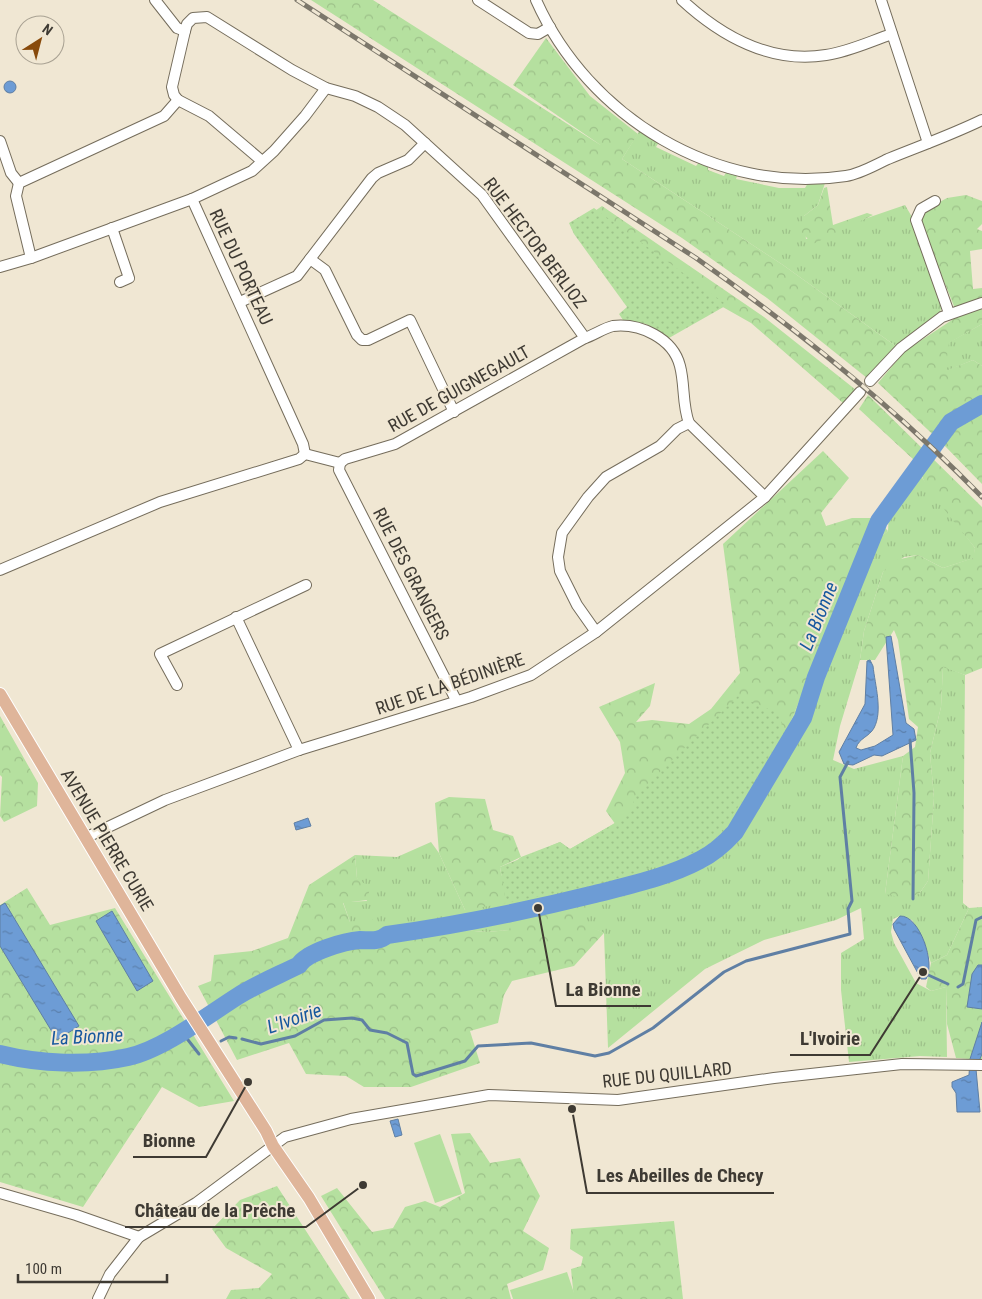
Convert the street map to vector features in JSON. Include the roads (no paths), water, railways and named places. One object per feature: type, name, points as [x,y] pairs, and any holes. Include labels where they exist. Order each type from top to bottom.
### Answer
[{"type":"main road","name":"AVENUE PIERRE CURIE","points":[[0,694],[184,1004],[266,1131],[272,1146],[309,1198],[369,1299]]},
{"type":"street","points":[[155,0],[177,28],[185,31],[172,87],[176,98],[209,116],[262,161]]},
{"type":"street","points":[[478,0],[529,34],[538,34],[550,27]]},
{"type":"street","points":[[536,0],[550,27],[571,60],[605,98],[624,114],[668,143],[720,165],[764,176],[788,179],[848,176],[982,120]]},
{"type":"street","points":[[682,0],[704,20],[736,40],[770,52],[806,58],[828,55],[892,34]]},
{"type":"street","points":[[881,0],[928,143]]},
{"type":"street","name":"RUE HECTOR BERLIOZ","points":[[185,31],[187,24],[193,18],[207,17],[292,70],[326,88],[355,96],[378,107],[405,124],[482,195],[585,338]]},
{"type":"street","points":[[192,199],[252,171],[305,116],[326,88]]},
{"type":"street","points":[[19,183],[164,116],[176,98]]},
{"type":"street","points":[[0,141],[11,173],[19,183]]},
{"type":"street","points":[[240,302],[297,276],[372,178],[378,173],[408,160],[425,143]]},
{"type":"street","points":[[19,183],[16,196],[30,258]]},
{"type":"street","name":"RUE DU PORTEAU","points":[[0,267],[30,258],[192,199],[303,444],[304,454]]},
{"type":"street","points":[[935,201],[921,208],[916,220],[949,313]]},
{"type":"street","points":[[112,228],[129,278],[120,282]]},
{"type":"street","points":[[310,259],[325,270],[357,335],[362,340],[368,340],[410,320],[454,412]]},
{"type":"street","points":[[870,381],[901,348],[949,313],[982,303]]},
{"type":"street","name":"RUE DE GUIGNEGAULT","points":[[340,463],[345,459],[395,444],[585,338],[612,326],[633,326],[659,337],[673,351],[680,366],[685,412],[689,423]]},
{"type":"street","name":"RUE DE LA BÉDINIÈRE","points":[[85,838],[164,800],[299,750],[531,675],[596,632],[765,497],[860,392]]},
{"type":"street","points":[[596,632],[577,606],[560,571],[558,557],[562,533],[588,497],[606,477],[660,446],[677,429],[689,423],[765,497]]},
{"type":"street","points":[[0,570],[160,502],[299,459],[304,454],[340,463]]},
{"type":"street","name":"RUE DES GRANGERS","points":[[340,463],[340,470],[456,700]]},
{"type":"street","points":[[177,685],[160,654],[306,585]]},
{"type":"street","points":[[236,617],[299,750]]},
{"type":"street","name":"RUE DU QUILLARD","points":[[139,1237],[196,1203],[285,1137],[350,1119],[489,1094],[618,1100],[893,1064],[981,1065]]},
{"type":"street","points":[[0,1193],[76,1214],[139,1237],[110,1274],[98,1299]]},
{"type":"water","points":[[10,81],[16,87],[10,93],[4,87]]},
{"type":"water","points":[[891,636],[906,723],[914,729],[916,740],[882,756],[874,755],[853,765],[844,764],[839,752],[865,704],[867,661],[870,660],[873,666],[877,689],[877,721],[870,734],[859,742],[856,748],[861,750],[875,746],[893,735],[886,637]]},
{"type":"water","points":[[308,818],[311,826],[296,830],[294,823]]},
{"type":"water","points":[[5,903],[79,1026],[57,1040],[0,946],[0,906]]},
{"type":"water","points":[[112,911],[153,981],[137,991],[96,921]]},
{"type":"water","points":[[900,916],[914,923],[920,932],[929,963],[929,972],[926,979],[921,979],[894,929],[893,924]]},
{"type":"water","points":[[978,965],[982,965],[982,1009],[967,1007],[972,974]]},
{"type":"water","points":[[982,1022],[982,1054],[976,1069],[980,1112],[957,1112],[956,1093],[952,1087],[952,1082],[969,1075],[970,1059]]},
{"type":"water","points":[[398,1119],[402,1135],[395,1137],[390,1121]]},
{"type":"waterway","name":"La Bionne","points":[[0,1054],[31,1060],[64,1063],[97,1062],[128,1057],[170,1040],[245,992],[299,965],[303,960],[327,948],[353,941],[378,940],[387,935],[492,917],[595,894],[662,876],[688,866],[710,854],[735,832],[803,718],[816,677],[879,521],[951,422],[982,404]]},
{"type":"waterway","points":[[910,740],[914,793],[913,899]]},
{"type":"waterway","name":"L'Ivoirie","points":[[242,1039],[261,1044],[295,1036],[324,1020],[352,1018],[362,1020],[370,1030],[387,1033],[407,1043],[413,1074],[416,1076],[465,1061],[478,1046],[531,1043],[595,1056],[609,1053],[653,1028],[724,972],[746,961],[850,934],[848,909],[852,901],[840,777],[848,762]]},
{"type":"waterway","name":"L'Ivoirie","points":[[958,987],[963,984],[976,920],[982,917]]},
{"type":"waterway","name":"L'Ivoirie","points":[[926,974],[948,984]]},
{"type":"waterway","name":"L'Ivoirie","points":[[181,1031],[199,1054]]},
{"type":"waterway","name":"L'Ivoirie","points":[[221,1041],[229,1037],[236,1038]]},
{"type":"railway","points":[[297,0],[696,258],[734,285],[845,371],[915,432],[982,497]]},
{"type":"place","name":"La Bionne","points":[[538,908]]},
{"type":"place","name":"L'Ivoirie","points":[[923,972]]},
{"type":"place","name":"Bionne","points":[[248,1082]]},
{"type":"place","name":"Les Abeilles de Checy","points":[[572,1109]]},
{"type":"place","name":"Château de la Prêche","points":[[363,1185]]}]
